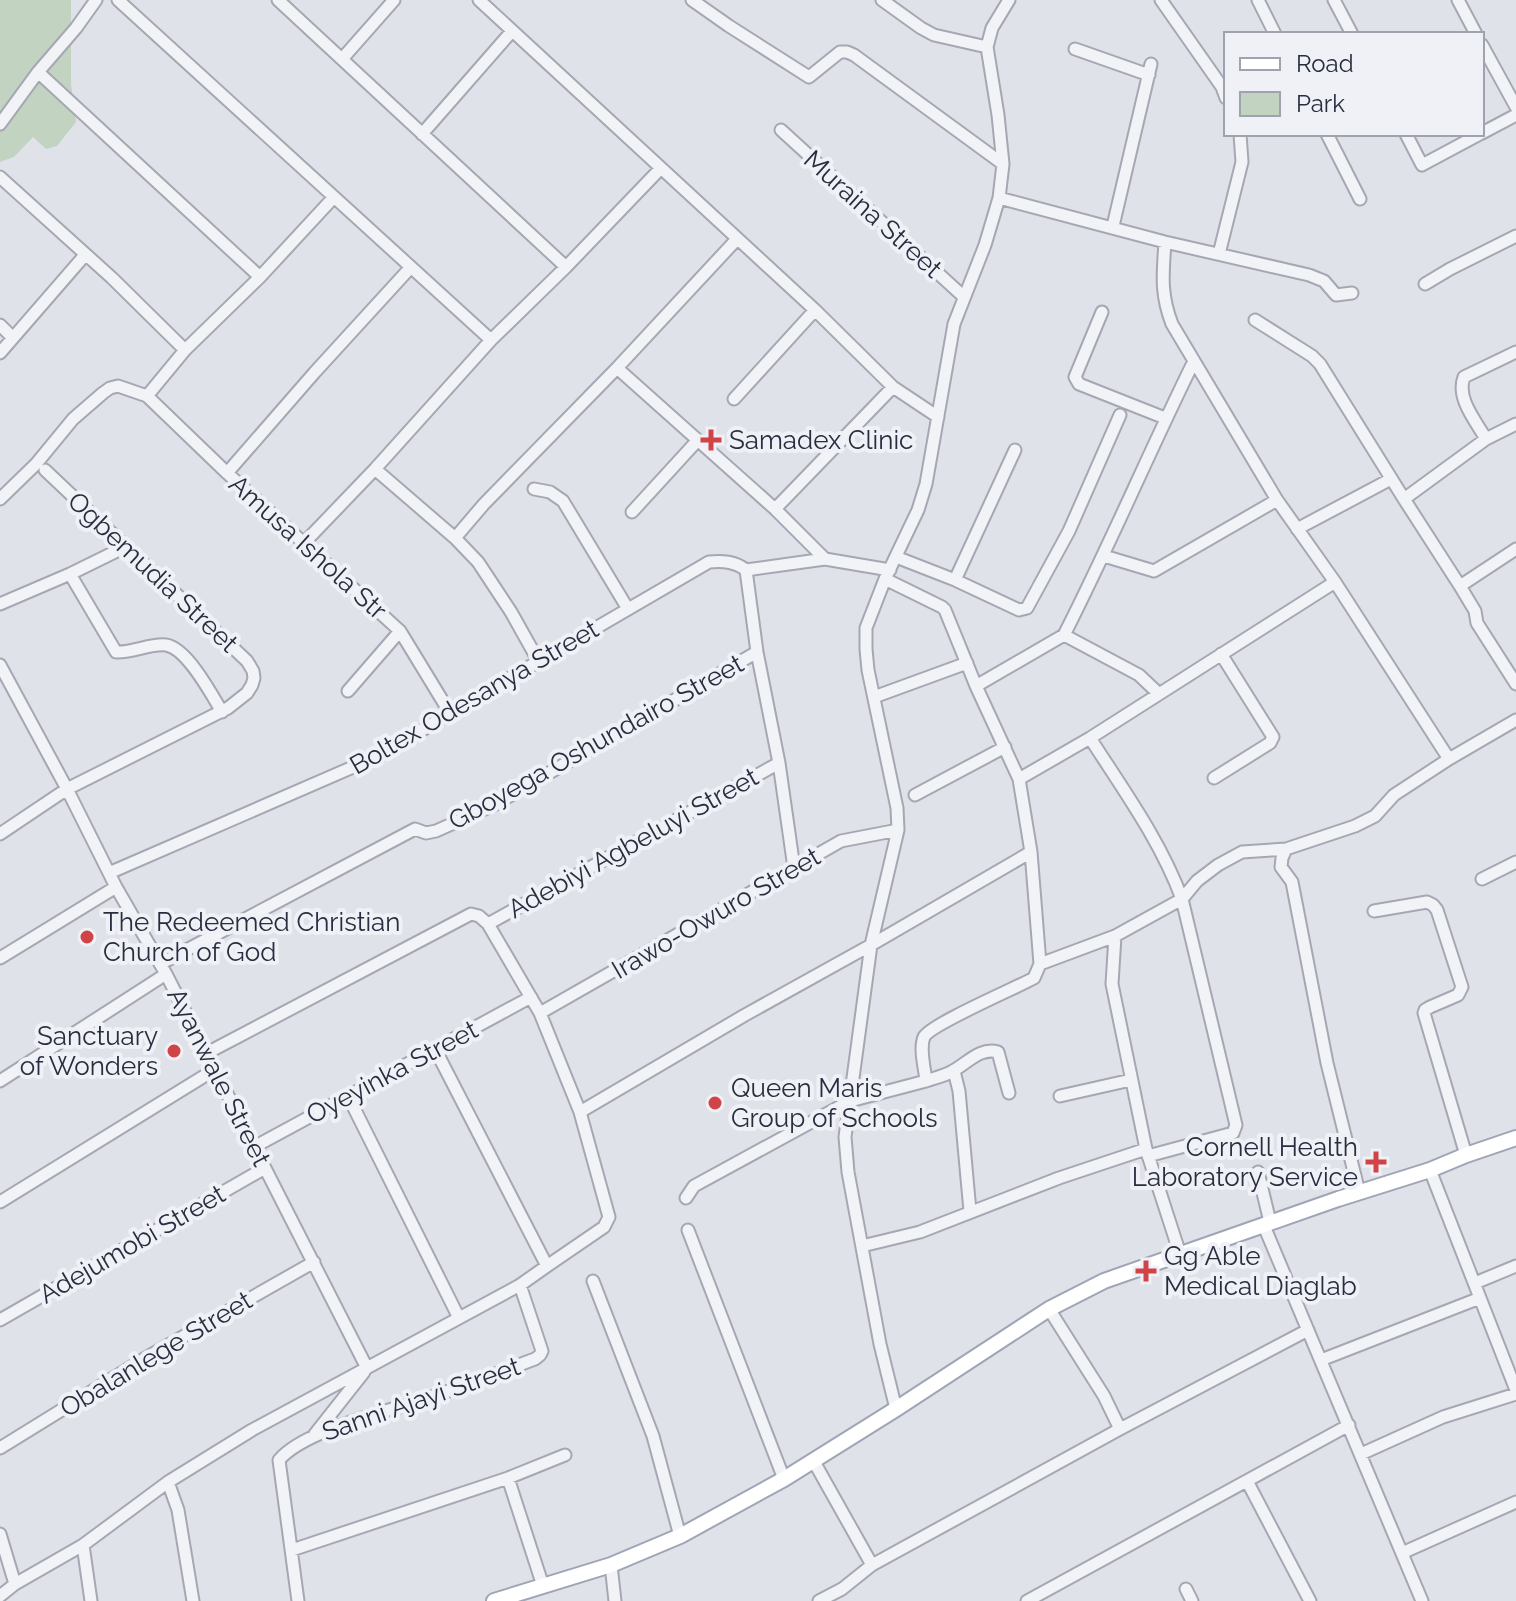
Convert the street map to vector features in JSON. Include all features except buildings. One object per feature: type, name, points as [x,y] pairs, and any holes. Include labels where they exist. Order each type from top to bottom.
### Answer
[{"type":"main road","points":[[494,1601],[611,1565],[680,1536],[784,1479],[1049,1309],[1104,1281],[1516,1138]]},
{"type":"street","points":[[0,124],[96,0]]},
{"type":"street","points":[[118,0],[491,340]]},
{"type":"street","points":[[278,0],[566,267]]},
{"type":"street","points":[[342,59],[394,0]]},
{"type":"street","points":[[479,0],[815,310],[893,387],[938,417]]},
{"type":"street","points":[[692,0],[809,77],[840,52],[854,55],[1003,164]]},
{"type":"street","points":[[882,0],[934,35],[987,47]]},
{"type":"street","points":[[896,1409],[880,1344],[848,1172],[845,1137],[871,945],[898,830],[897,808],[866,649],[866,628],[918,510],[926,484],[954,324],[985,245],[999,198],[1003,164],[987,47],[992,28],[1009,0]]},
{"type":"street","points":[[1161,0],[1224,92]]},
{"type":"street","points":[[1258,0],[1274,32]]},
{"type":"street","points":[[1334,0],[1351,32]]},
{"type":"street","points":[[1458,0],[1475,32]]},
{"type":"street","points":[[422,134],[512,31]]},
{"type":"street","points":[[1075,49],[1150,69],[1113,226]]},
{"type":"street","points":[[1484,49],[1516,107]]},
{"type":"street","points":[[38,72],[260,277]]},
{"type":"street","points":[[1484,132],[1516,115]]},
{"type":"street","name":"Muraina Street","points":[[781,130],[964,297]]},
{"type":"street","points":[[1219,254],[1242,162],[1240,136]]},
{"type":"street","points":[[1328,136],[1360,199]]},
{"type":"street","points":[[1407,136],[1422,165],[1477,136]]},
{"type":"street","points":[[304,543],[491,340],[661,168]]},
{"type":"street","points":[[0,177],[185,350]]},
{"type":"street","points":[[0,499],[36,464],[73,419],[110,388],[118,386],[147,396],[185,350],[260,277],[334,197]]},
{"type":"street","points":[[999,198],[1165,242],[1318,277],[1336,295],[1352,293]]},
{"type":"street","points":[[1425,284],[1516,236]]},
{"type":"street","points":[[455,538],[737,239]]},
{"type":"street","points":[[1165,242],[1162,289],[1172,324],[1277,500],[1335,582],[1449,759]]},
{"type":"street","points":[[0,353],[85,255]]},
{"type":"street","points":[[227,473],[411,267]]},
{"type":"street","points":[[734,399],[815,310]]},
{"type":"street","points":[[1102,312],[1076,381],[1165,418]]},
{"type":"street","points":[[1255,320],[1320,364],[1460,586],[1475,611],[1477,623],[1516,684]]},
{"type":"street","points":[[0,325],[12,337]]},
{"type":"street","points":[[1486,439],[1462,395],[1461,385],[1464,377],[1516,352]]},
{"type":"street","points":[[976,686],[1064,635],[1194,361]]},
{"type":"street","points":[[617,368],[775,509],[825,559]]},
{"type":"street","points":[[775,509],[893,387]]},
{"type":"street","name":"Amusa Ishola Str","points":[[147,396],[400,631],[450,713]]},
{"type":"street","points":[[896,557],[1019,610],[1027,608],[1069,531],[1120,415]]},
{"type":"street","points":[[1404,499],[1486,439],[1516,424]]},
{"type":"street","points":[[632,512],[697,441]]},
{"type":"street","points":[[955,580],[1015,450]]},
{"type":"street","points":[[375,469],[478,562],[539,662]]},
{"type":"street","name":"Ogbemudia Street","points":[[45,470],[247,661],[253,671],[252,685],[247,693],[222,712]]},
{"type":"street","points":[[1297,529],[1391,479]]},
{"type":"street","points":[[534,489],[550,492],[563,501],[628,609]]},
{"type":"street","points":[[1104,556],[1154,571],[1277,500]]},
{"type":"street","points":[[0,604],[127,546]]},
{"type":"street","points":[[1460,586],[1516,549]]},
{"type":"street","name":"Boltex Odesanya Street","points":[[109,873],[383,754],[709,562],[728,561],[746,570],[825,559],[888,575],[942,607],[1019,779],[1031,852],[1040,964]]},
{"type":"street","points":[[746,570],[794,868]]},
{"type":"street","points":[[0,834],[67,789],[222,712],[196,669],[172,646],[116,652],[70,574]]},
{"type":"street","points":[[1019,779],[1090,738],[1335,582]]},
{"type":"street","points":[[348,691],[400,631]]},
{"type":"street","points":[[1064,635],[1139,675],[1158,693]]},
{"type":"street","name":"Gboyega Oshundairo Street","points":[[0,1081],[163,969],[415,829],[426,833],[436,831],[494,805],[757,652]]},
{"type":"street","points":[[1214,778],[1270,743],[1273,737],[1221,654]]},
{"type":"street","points":[[874,697],[967,663]]},
{"type":"street","name":"Ayanwale Street","points":[[0,665],[207,1053],[367,1368]]},
{"type":"street","points":[[926,1081],[922,1044],[928,1032],[972,1006],[1034,978],[1040,964],[1115,936],[1182,899],[1197,881],[1242,852],[1286,849],[1355,826],[1375,816],[1394,795],[1516,720]]},
{"type":"street","points":[[862,1246],[920,1232],[1059,1178],[1147,1152],[1233,1133],[1236,1128],[1182,899],[1170,866],[1090,738]]},
{"type":"street","points":[[915,795],[1005,747]]},
{"type":"street","name":"Adebiyi Agbeluyi Street","points":[[488,924],[779,763]]},
{"type":"street","name":"Irawo-Owuro Street","points":[[540,1013],[841,841],[898,830]]},
{"type":"street","points":[[1286,849],[1281,867],[1292,882],[1327,1063],[1359,1192]]},
{"type":"street","points":[[580,1112],[1031,852]]},
{"type":"street","points":[[1482,879],[1516,862]]},
{"type":"street","points":[[0,958],[116,887]]},
{"type":"street","points":[[1374,911],[1427,902],[1437,910],[1462,987],[1458,995],[1430,1007],[1424,1013],[1466,1155]]},
{"type":"street","points":[[0,1596],[83,1545],[168,1482],[252,1430],[520,1285],[604,1227],[609,1217],[580,1112],[540,1013],[488,924],[479,916],[471,914],[207,1053]]},
{"type":"street","points":[[1115,936],[1112,984],[1131,1080],[1147,1152],[1180,1254]]},
{"type":"street","name":"Oyeyinka Street","points":[[254,1147],[531,997]]},
{"type":"street","points":[[435,1049],[547,1266]]},
{"type":"street","points":[[686,1198],[694,1186],[850,1101],[954,1071],[972,1057],[987,1051],[998,1052],[1009,1093]]},
{"type":"street","points":[[0,1202],[214,1070]]},
{"type":"street","points":[[954,1071],[959,1091],[970,1211]]},
{"type":"street","points":[[1060,1096],[1131,1080]]},
{"type":"street","points":[[348,1096],[459,1318]]},
{"type":"street","name":"Adejumobi Street","points":[[0,1320],[265,1168]]},
{"type":"street","points":[[1361,1454],[1443,1417],[1516,1392],[1430,1170]]},
{"type":"street","points":[[1258,1172],[1267,1224],[1422,1601]]},
{"type":"street","points":[[688,1230],[784,1479]]},
{"type":"street","name":"Obalanlege Street","points":[[0,1448],[149,1356],[314,1262]]},
{"type":"street","points":[[1475,1283],[1516,1266]]},
{"type":"street","points":[[593,1281],[653,1436],[680,1536]]},
{"type":"street","name":"Sanni Ajayi Street","points":[[298,1601],[279,1460],[283,1454],[314,1435],[436,1396],[535,1359],[542,1351],[520,1285]]},
{"type":"street","points":[[1321,1360],[1480,1298]]},
{"type":"street","points":[[1049,1309],[1104,1396],[1120,1429]]},
{"type":"street","points":[[819,1601],[842,1589],[872,1565],[1308,1330]]},
{"type":"street","points":[[314,1435],[367,1368]]},
{"type":"street","points":[[1027,1601],[1349,1425]]},
{"type":"street","points":[[292,1550],[508,1478],[565,1455]]},
{"type":"street","points":[[813,1460],[872,1565]]},
{"type":"street","points":[[508,1478],[543,1586]]},
{"type":"street","points":[[1247,1481],[1310,1601]]},
{"type":"street","points":[[168,1482],[178,1510],[193,1601]]},
{"type":"street","points":[[1402,1553],[1516,1502]]},
{"type":"street","points":[[0,1534],[15,1584]]},
{"type":"street","points":[[83,1545],[91,1601]]},
{"type":"street","points":[[611,1565],[615,1601]]},
{"type":"street","points":[[842,1589],[848,1601]]},
{"type":"street","points":[[1186,1589],[1192,1601]]},
{"type":"green space","points":[[0,0],[71,0],[71,84],[76,122],[57,146],[46,149],[33,137],[14,157],[0,162]]},
{"type":"place","name":"Samadex Clinic","points":[[711,440]]},
{"type":"place","name":"The Redeemed Christian Church of God","points":[[87,937]]},
{"type":"place","name":"Sanctuary of Wonders","points":[[174,1051]]},
{"type":"place","name":"Queen Maris Group of Schools","points":[[715,1103]]},
{"type":"place","name":"Cornell Health Laboratory Service","points":[[1376,1162]]},
{"type":"place","name":"Gg Able Medical Diaglab","points":[[1146,1271]]}]
